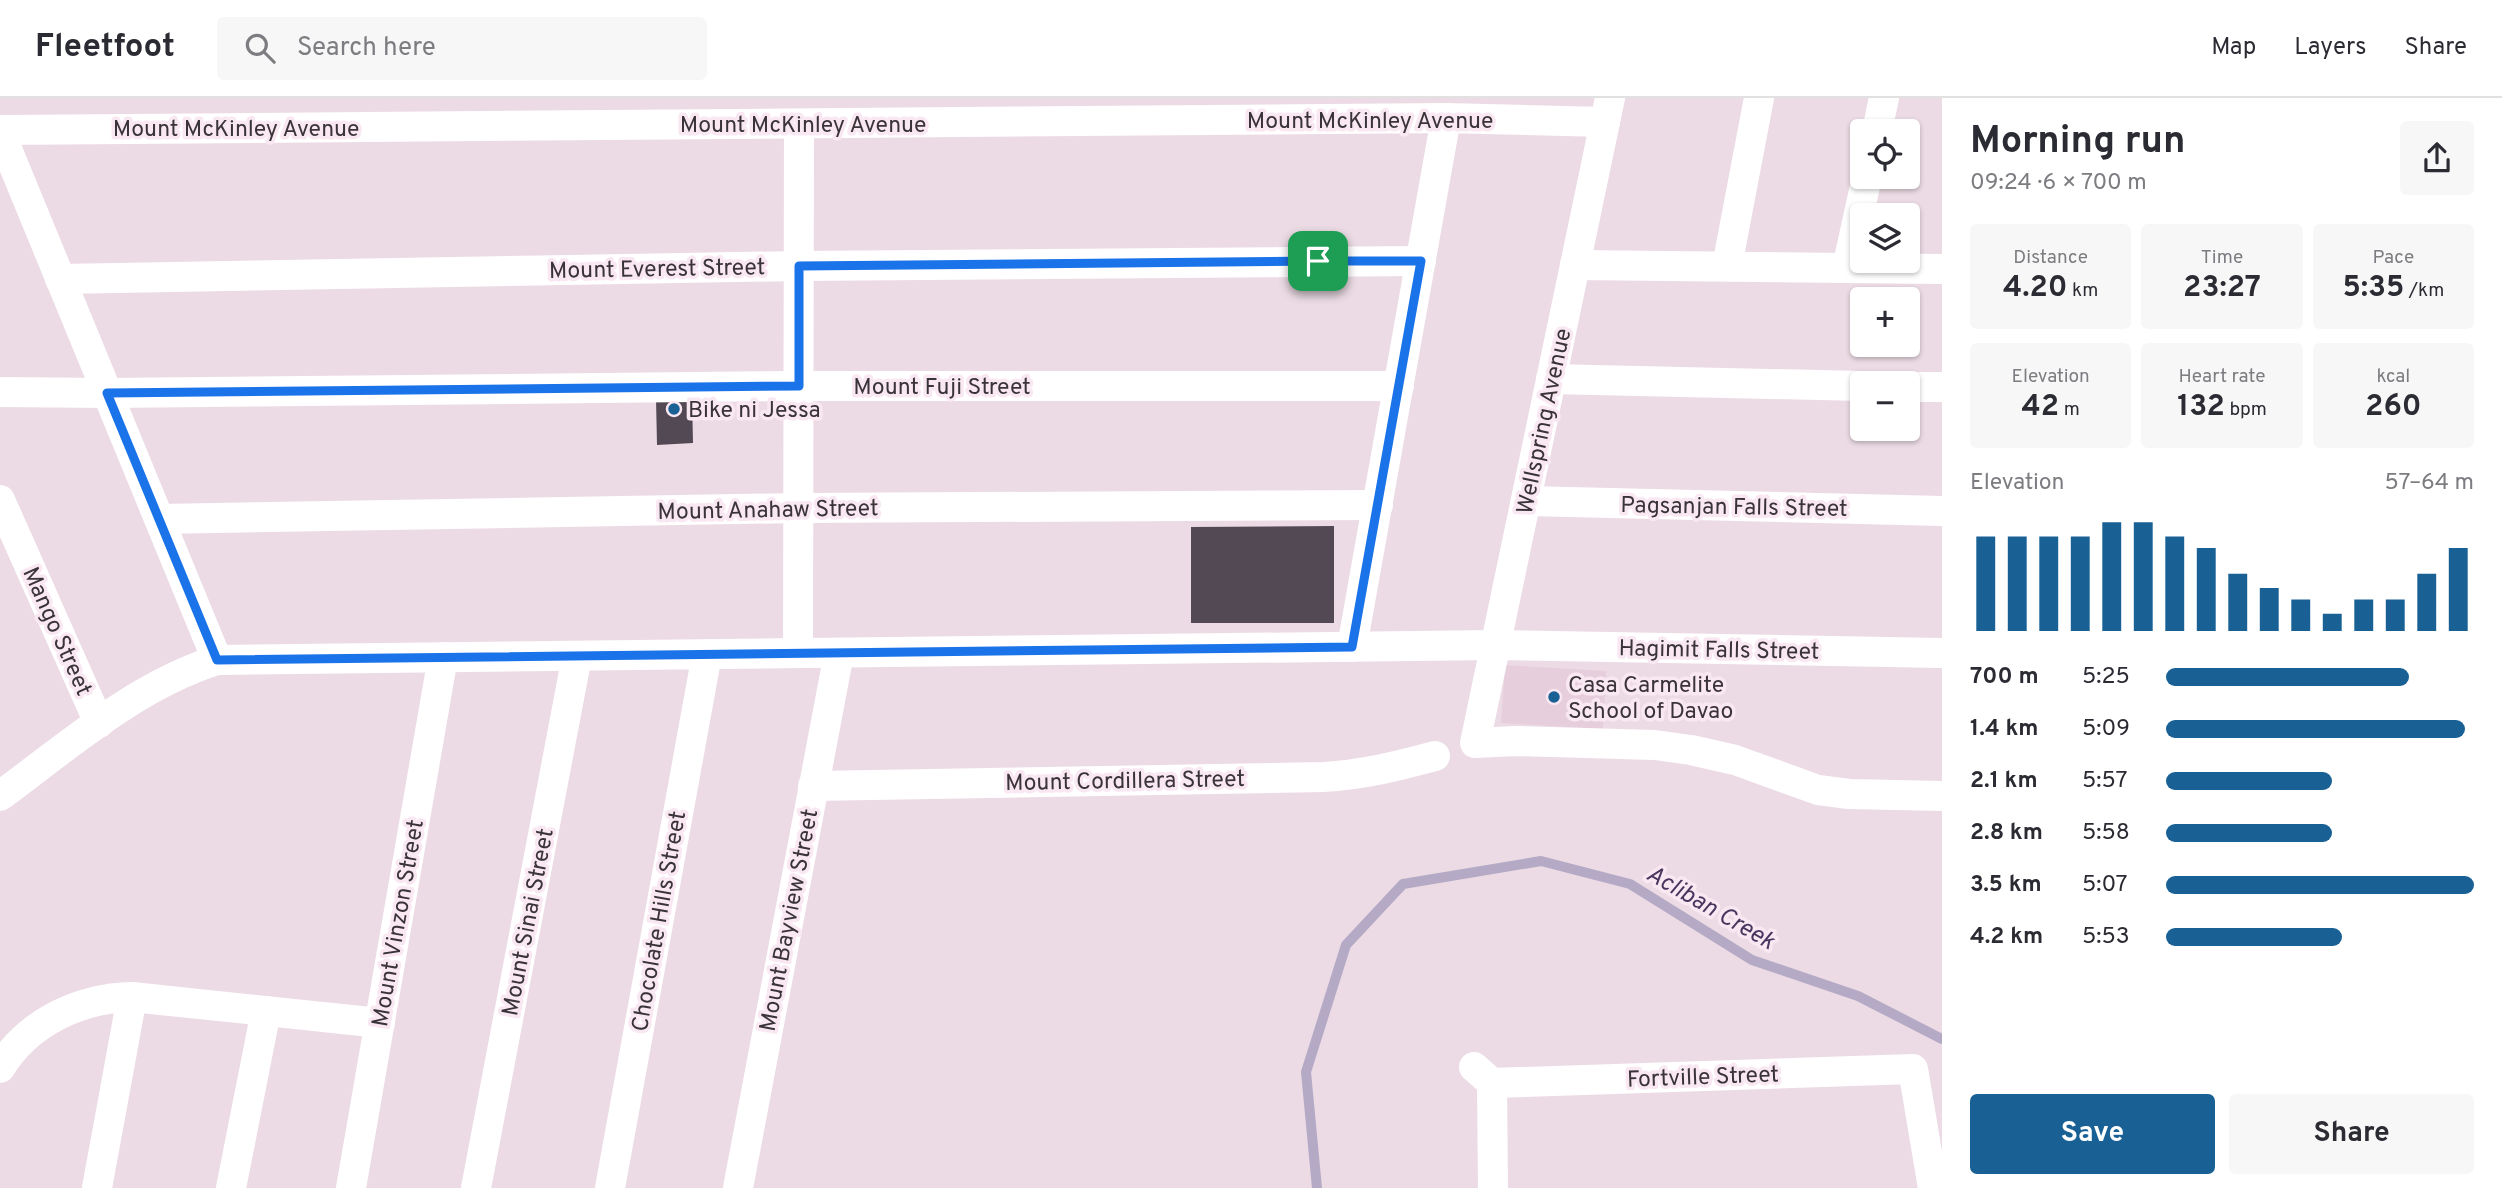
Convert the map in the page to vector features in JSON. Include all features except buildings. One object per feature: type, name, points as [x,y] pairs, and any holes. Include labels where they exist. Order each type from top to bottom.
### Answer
[{"type":"street","points":[[1727,266],[1759,98]]},
{"type":"street","points":[[1880,119],[1884,98]]},
{"type":"street","name":"Mount McKinley Avenue","points":[[0,131],[1446,118],[1608,110]]},
{"type":"street","name":"Wellspring Avenue","points":[[1608,110],[1475,743],[1517,741],[1655,746],[1691,750],[1735,760],[1818,790],[1849,794],[1942,796]]},
{"type":"street","points":[[1352,647],[1446,118]]},
{"type":"street","points":[[798,653],[799,124]]},
{"type":"street","points":[[0,131],[217,660]]},
{"type":"street","points":[[1847,268],[1864,189]]},
{"type":"street","name":"Mount Everest Street","points":[[60,279],[799,266],[1421,261]]},
{"type":"street","points":[[1575,264],[1942,269]]},
{"type":"street","points":[[1551,379],[1850,386]]},
{"type":"street","name":"Mount Fuji Street","points":[[0,392],[799,386],[1399,386]]},
{"type":"street","points":[[1920,387],[1942,387]]},
{"type":"street","name":"Mango Street","points":[[0,500],[99,723]]},
{"type":"street","name":"Pagsanjan Falls Street","points":[[1526,501],[1942,511]]},
{"type":"street","name":"Mount Anahaw Street","points":[[159,519],[799,508],[1377,505]]},
{"type":"street","name":"Hagimit Falls Street","points":[[0,796],[99,723],[161,684],[191,668],[217,660],[1495,645],[1942,653]]},
{"type":"street","name":"Mount Bayview Street","points":[[738,1188],[839,653]]},
{"type":"street","name":"Chocolate Hills Street","points":[[610,1188],[707,654]]},
{"type":"street","name":"Mount Sinai Street","points":[[476,1188],[577,656]]},
{"type":"street","name":"Mount Vinzon Street","points":[[351,1188],[443,657]]},
{"type":"street","name":"Mount Cordillera Street","points":[[813,786],[1343,776],[1388,769],[1435,756]]},
{"type":"street","points":[[0,1068],[20,1041],[43,1023],[88,1002],[111,997],[380,1023]]},
{"type":"street","points":[[97,1188],[132,997]]},
{"type":"street","points":[[231,1188],[266,1011]]},
{"type":"street","name":"Fortville Street","points":[[1493,1188],[1483,1075],[1913,1069],[1933,1188]]},
{"type":"shaded area","name":"Casa Carmelite School of Davao","points":[[1505,665],[1606,671],[1603,729],[1501,723]]},
{"type":"waterway","name":"Acliban Creek","points":[[1317,1188],[1306,1072],[1346,945],[1403,884],[1541,861],[1630,884],[1752,960],[1858,996],[1942,1039]]},
{"type":"place","name":"Bike ni Jessa","points":[[674,409]]},
{"type":"place","name":"Casa Carmelite School of Davao","points":[[1554,697]]},
{"type":"route","points":[[1318,261],[1421,261],[1352,647],[217,660],[107,393],[799,386],[799,266],[1318,261]]}]
